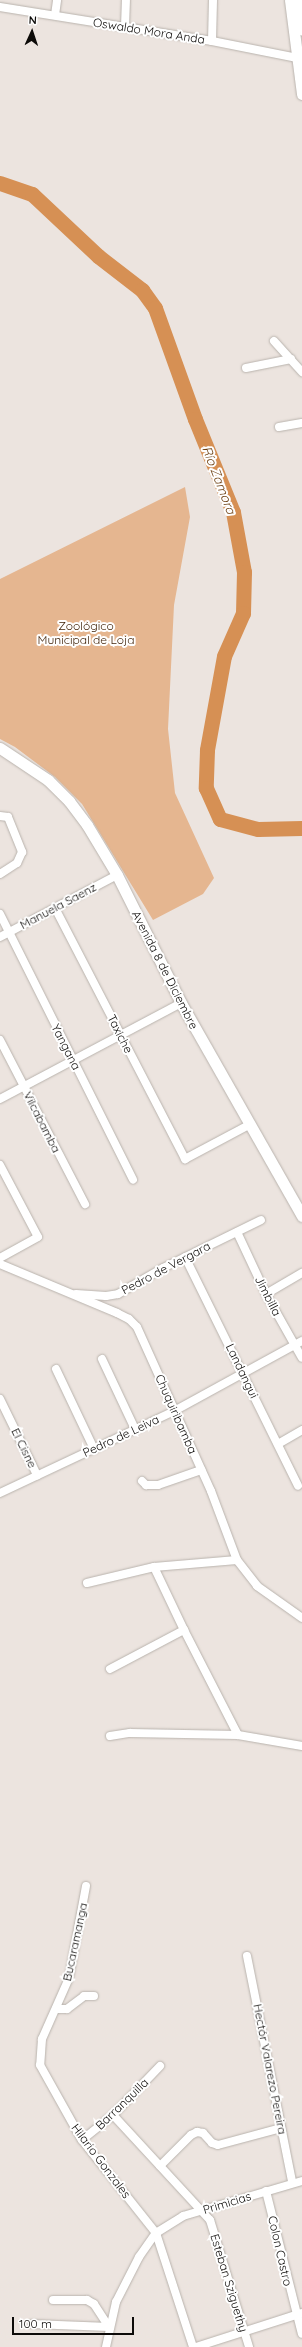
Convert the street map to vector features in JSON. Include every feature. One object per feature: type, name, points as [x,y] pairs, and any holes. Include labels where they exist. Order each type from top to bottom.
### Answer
[{"type":"main road","points":[[290,0],[302,92]]},
{"type":"main road","points":[[298,0],[302,30]]},
{"type":"main road","name":"Avenida 8 de Diciembre","points":[[0,748],[48,780],[69,801],[87,825],[117,875],[181,1003],[302,1216]]},
{"type":"street","points":[[55,15],[57,0]]},
{"type":"street","points":[[126,0],[126,27]]},
{"type":"street","points":[[212,41],[213,0]]},
{"type":"street","name":"Oswaldo Mora Anda","points":[[0,7],[212,41],[297,58]]},
{"type":"street","points":[[274,341],[302,372]]},
{"type":"street","points":[[246,368],[291,359]]},
{"type":"street","points":[[279,427],[302,423]]},
{"type":"street","points":[[0,874],[20,858],[22,852],[3,816]]},
{"type":"street","name":"Manuela Saenz","points":[[0,937],[117,875]]},
{"type":"street","name":"Taxiche","points":[[55,908],[185,1159],[249,1125]]},
{"type":"street","name":"Yangana","points":[[0,914],[133,1180]]},
{"type":"street","points":[[0,1099],[181,1003]]},
{"type":"street","name":"Vilcabamba","points":[[0,1040],[84,1204]]},
{"type":"street","points":[[0,1165],[38,1237],[0,1258]]},
{"type":"street","name":"Pedro de Vergara","points":[[67,1294],[106,1296],[118,1294],[185,1257],[261,1220]]},
{"type":"street","name":"Jimbilla","points":[[237,1232],[266,1294],[302,1358]]},
{"type":"street","name":"Landangui","points":[[185,1257],[298,1486]]},
{"type":"street","name":"Chuquiribamba","points":[[0,1264],[67,1294],[117,1313],[129,1319],[137,1327],[201,1470],[237,1560],[257,1586],[302,1618]]},
{"type":"street","points":[[266,1294],[302,1273]]},
{"type":"street","name":"Pedro de Leiva","points":[[0,1492],[174,1411],[302,1341]]},
{"type":"street","points":[[102,1359],[135,1429]]},
{"type":"street","points":[[56,1369],[94,1449]]},
{"type":"street","name":"El Cisne","points":[[0,1399],[37,1475]]},
{"type":"street","points":[[278,1444],[302,1430]]},
{"type":"street","points":[[142,1481],[146,1485],[158,1485],[201,1470]]},
{"type":"street","points":[[87,1583],[154,1567],[237,1560]]},
{"type":"street","points":[[154,1567],[184,1630],[238,1735]]},
{"type":"street","points":[[110,1669],[184,1630]]},
{"type":"street","points":[[110,1736],[130,1733],[238,1735],[302,1746]]},
{"type":"street","name":"Bucaramanga","points":[[40,2065],[42,2038],[56,2009],[72,1969],[86,1886]]},
{"type":"street","name":"Hectór Valarezo Pereira","points":[[247,1956],[292,2182]]},
{"type":"street","points":[[56,2009],[67,2010],[84,1996],[94,1996]]},
{"type":"street","name":"Hilario Gonzales","points":[[40,2065],[82,2140],[156,2233]]},
{"type":"street","name":"Barranquilla","points":[[82,2140],[112,2115],[160,2066]]},
{"type":"street","points":[[112,2115],[202,2211]]},
{"type":"street","points":[[160,2166],[191,2135],[203,2133],[212,2143],[218,2145],[281,2128]]},
{"type":"street","name":"Primicias","points":[[156,2233],[183,2216],[302,2180]]},
{"type":"street","name":"Colon Castro","points":[[266,2191],[299,2314],[302,2334]]},
{"type":"street","name":"Esteban Sziguethy","points":[[202,2211],[210,2220],[249,2347]]},
{"type":"street","points":[[106,2347],[109,2327],[116,2302],[139,2256],[156,2233]]},
{"type":"street","points":[[156,2233],[195,2347],[299,2314]]},
{"type":"street","points":[[53,2300],[87,2300],[94,2304],[109,2327]]},
{"type":"street","points":[[32,2324],[109,2327]]},
{"type":"green space","name":"Zoológico Municipal de Loja","points":[[185,487],[190,517],[174,605],[168,729],[175,793],[214,878],[203,894],[153,920],[82,804],[55,777],[15,747],[0,739],[0,579]]},
{"type":"waterway","name":"Río Zamora","points":[[0,183],[32,194],[98,256],[142,290],[155,308],[195,419],[233,512],[244,572],[243,613],[224,656],[207,750],[206,788],[220,819],[258,829],[302,828]]}]
